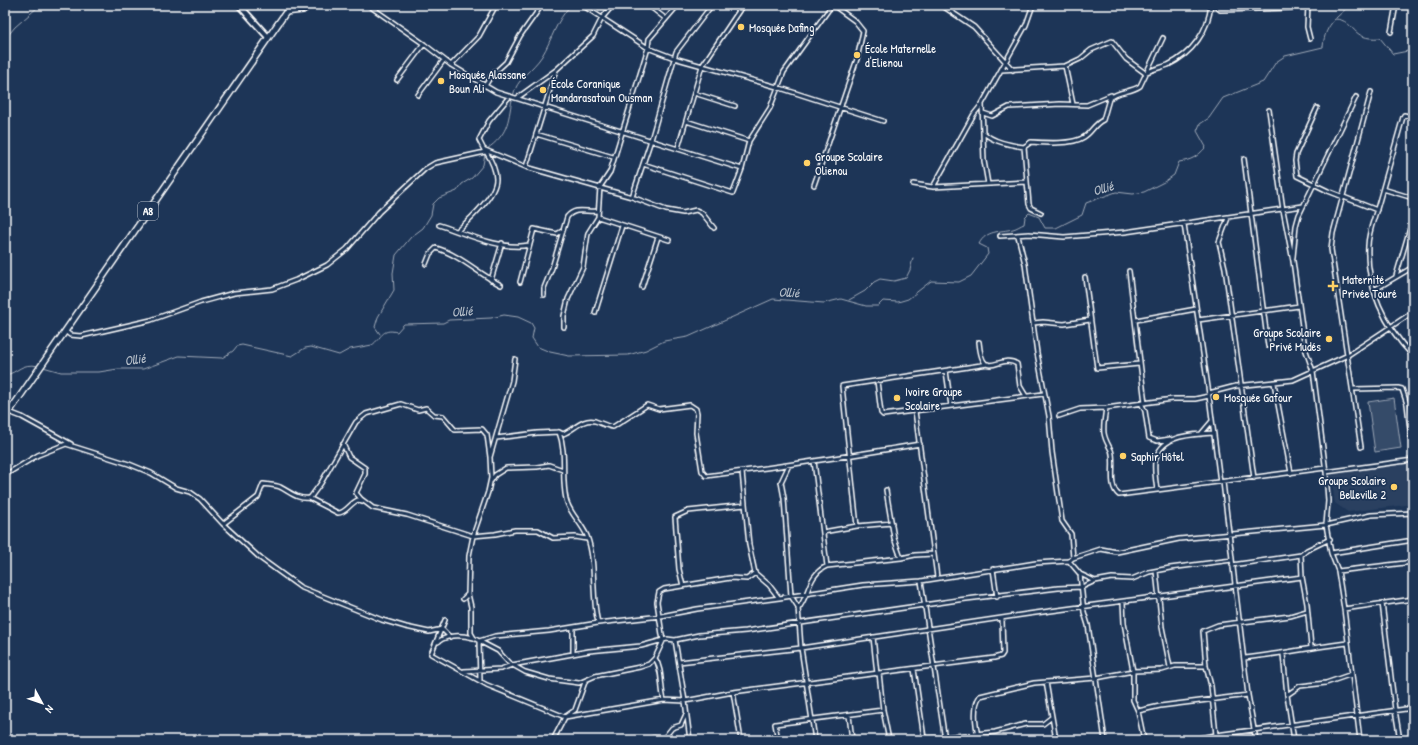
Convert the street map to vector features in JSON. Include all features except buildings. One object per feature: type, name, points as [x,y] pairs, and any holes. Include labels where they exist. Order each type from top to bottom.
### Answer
[{"type":"main road","name":"A8","points":[[5,418],[291,5]]},
{"type":"street","points":[[239,5],[268,38]]},
{"type":"street","points":[[286,13],[303,11],[311,5]]},
{"type":"street","points":[[368,5],[424,44],[450,65],[496,92],[742,169]]},
{"type":"street","points":[[450,65],[479,36],[496,5]]},
{"type":"street","points":[[485,86],[491,76],[506,62],[520,36],[542,5]]},
{"type":"street","points":[[582,5],[588,6],[602,18],[648,48],[674,58],[778,87],[883,120]]},
{"type":"street","points":[[517,98],[556,70],[593,36],[602,18],[614,5]]},
{"type":"street","points":[[648,5],[666,19]]},
{"type":"street","points":[[564,327],[564,316],[568,299],[583,267],[588,233],[598,217],[600,187],[610,172],[613,157],[648,48],[649,40],[678,5]]},
{"type":"street","points":[[632,197],[651,140],[676,52],[712,5]]},
{"type":"street","points":[[678,148],[702,66],[743,5]]},
{"type":"street","points":[[643,164],[733,193],[742,169],[749,141],[770,108],[784,72],[832,5],[855,21],[863,31],[857,59],[814,185]]},
{"type":"street","points":[[940,5],[951,14],[974,27],[1014,70]]},
{"type":"street","points":[[933,187],[974,114],[982,104],[992,84],[1002,70],[1026,25],[1033,5]]},
{"type":"street","points":[[1145,73],[1170,64],[1196,44],[1203,35],[1208,23],[1211,5]]},
{"type":"street","points":[[1215,5],[1220,10],[1292,8]]},
{"type":"street","points":[[1308,5],[1307,27],[1310,39]]},
{"type":"street","points":[[1391,32],[1396,5]]},
{"type":"street","points":[[983,113],[992,116],[1008,107],[1074,104],[1087,105],[1140,86],[1163,38]]},
{"type":"street","points":[[1002,70],[1065,66],[1080,59],[1091,50],[1112,41],[1126,59],[1145,73]]},
{"type":"street","points":[[397,80],[424,44]]},
{"type":"street","points":[[418,96],[444,60]]},
{"type":"street","points":[[1065,66],[1074,104]]},
{"type":"street","points":[[526,167],[556,70]]},
{"type":"street","points":[[1361,447],[1354,389],[1331,250],[1333,233],[1344,197],[1371,92]]},
{"type":"street","points":[[694,93],[735,106]]},
{"type":"street","points":[[982,132],[1003,142],[1024,147],[1031,142],[1053,143],[1084,137],[1097,123],[1103,120],[1107,102],[1114,95]]},
{"type":"street","points":[[457,231],[482,206],[490,196],[495,185],[495,171],[479,140],[489,121],[509,96]]},
{"type":"street","points":[[1293,261],[1296,226],[1303,206],[1356,97]]},
{"type":"street","points":[[982,104],[984,160],[988,184]]},
{"type":"street","points":[[1317,108],[1296,154],[1295,161],[1297,176],[1314,185],[1377,210]]},
{"type":"street","points":[[1269,110],[1282,210],[1293,261],[1305,348],[1313,371],[1326,470],[1328,501],[1326,524],[1330,539],[1331,553],[1338,571],[1344,609],[1360,740]]},
{"type":"street","points":[[1413,117],[1404,115],[1403,117],[1368,245],[1368,259],[1374,290],[1389,327],[1413,356]]},
{"type":"street","points":[[686,121],[749,141]]},
{"type":"street","points":[[536,134],[613,157]]},
{"type":"street","points":[[1024,147],[1026,182],[1031,208],[1041,213]]},
{"type":"street","points":[[65,331],[74,336],[93,333],[151,320],[201,302],[234,293],[272,289],[296,280],[327,265],[338,256],[358,238],[379,212],[425,169],[435,163],[485,151],[526,167],[600,187],[660,208],[677,212],[696,210],[702,213],[714,228]]},
{"type":"street","points":[[1244,159],[1268,346]]},
{"type":"street","points":[[913,184],[933,187],[1026,182]]},
{"type":"street","points":[[1383,189],[1413,198]]},
{"type":"street","points":[[1000,236],[1064,237],[1184,224],[1303,206]]},
{"type":"street","points":[[544,296],[544,288],[552,268],[562,231],[570,214],[581,210],[598,211]]},
{"type":"street","points":[[598,217],[669,240]]},
{"type":"street","points":[[1228,218],[1219,242],[1232,315],[1240,386],[1254,478]]},
{"type":"street","points":[[1396,276],[1413,218]]},
{"type":"street","points":[[1184,224],[1209,394],[1213,433],[1229,533],[1245,658],[1248,695],[1256,740]]},
{"type":"street","points":[[438,225],[514,246],[529,245]]},
{"type":"street","points":[[595,313],[622,226]]},
{"type":"street","points":[[520,282],[534,230],[536,228],[557,234],[562,231]]},
{"type":"street","points":[[1018,236],[1025,264],[1043,394],[1049,416],[1052,452],[1062,521],[1071,534],[1073,558]]},
{"type":"street","points":[[642,287],[658,237]]},
{"type":"street","points":[[491,280],[502,243]]},
{"type":"street","points":[[426,264],[430,254],[436,248],[449,251],[491,280],[501,285]]},
{"type":"street","points":[[1374,290],[1413,267]]},
{"type":"street","points":[[1129,271],[1136,320],[1143,403],[1149,438],[1157,441],[1213,433]]},
{"type":"street","points":[[1084,277],[1097,368],[1139,364]]},
{"type":"street","points":[[1198,320],[1299,306]]},
{"type":"street","points":[[1136,320],[1196,309]]},
{"type":"street","points":[[1059,416],[1080,409],[1106,408],[1173,398],[1195,399],[1240,386],[1293,380],[1348,354],[1413,312]]},
{"type":"street","points":[[1033,324],[1043,322],[1064,324],[1090,320]]},
{"type":"street","points":[[979,342],[982,360],[988,364]]},
{"type":"street","points":[[490,457],[512,381],[515,359]]},
{"type":"street","points":[[857,526],[841,387],[877,380],[988,364],[1016,362],[1020,386],[1026,396]]},
{"type":"street","points":[[946,371],[952,406]]},
{"type":"street","points":[[877,380],[882,415],[1043,394]]},
{"type":"street","points":[[1274,383],[1291,473]]},
{"type":"street","points":[[1354,389],[1402,389],[1407,404],[1413,455]]},
{"type":"street","points":[[308,498],[314,495],[356,422],[366,414],[401,404],[418,410],[426,408],[434,415],[443,416],[456,430],[482,429],[487,434],[490,457],[490,482]]},
{"type":"street","points":[[496,438],[544,432],[559,432],[563,434],[585,421],[597,422],[613,427],[647,405],[659,409],[690,405],[694,407],[697,413],[696,433],[702,471],[705,475],[742,472],[766,467],[850,456],[920,444]]},
{"type":"street","points":[[1106,408],[1104,434],[1106,444],[1111,450],[1116,493],[1123,495],[1291,473],[1413,460]]},
{"type":"street","points":[[915,411],[932,554],[937,577]]},
{"type":"street","points":[[9,412],[82,450],[143,469],[176,488],[190,492],[200,499],[223,524],[260,558],[300,587],[406,628],[429,632],[442,629]]},
{"type":"street","points":[[1201,434],[1212,421]]},
{"type":"street","points":[[559,432],[563,455],[565,497],[569,508],[587,539],[593,574],[594,608],[598,623]]},
{"type":"street","points":[[1157,490],[1155,463],[1158,454],[1166,443],[1174,438]]},
{"type":"street","points":[[5,475],[38,455],[66,444],[72,445]]},
{"type":"street","points":[[343,444],[349,458],[365,468],[365,474],[356,493],[373,508],[407,515],[472,536],[515,530],[538,530],[553,538],[575,537],[587,539]]},
{"type":"street","points":[[814,461],[827,566]]},
{"type":"street","points":[[474,638],[472,633],[471,607],[468,594],[469,556],[472,536],[490,482],[495,475],[506,468],[549,465],[563,470]]},
{"type":"street","points":[[789,465],[781,482],[784,498],[791,596],[796,601],[798,610],[801,648],[815,740]]},
{"type":"street","points":[[742,472],[749,546],[755,573],[769,585],[779,598]]},
{"type":"street","points":[[223,524],[258,497],[263,484],[277,486],[289,494],[308,498],[338,514],[342,513],[352,503],[358,500],[366,503]]},
{"type":"street","points":[[886,490],[896,547],[900,558]]},
{"type":"street","points":[[5,503],[7,510],[5,513]]},
{"type":"street","points":[[683,586],[678,562],[675,516],[688,511],[745,505]]},
{"type":"street","points":[[479,641],[495,636],[573,628],[598,623],[661,616],[697,609],[863,585],[920,581],[937,577],[1036,563],[1069,561],[1073,558],[1101,550],[1117,552],[1179,539],[1326,524],[1359,517],[1413,513]]},
{"type":"street","points":[[823,532],[857,526],[892,523]]},
{"type":"street","points":[[1232,565],[1301,555],[1307,550],[1330,539]]},
{"type":"street","points":[[1331,553],[1407,541]]},
{"type":"street","points":[[798,610],[803,603],[809,583],[816,574],[827,566],[932,554]]},
{"type":"street","points":[[1301,555],[1302,577],[1308,611],[1311,647]]},
{"type":"street","points":[[462,671],[501,669],[512,665],[573,654],[663,641],[667,639],[675,640],[700,635],[746,632],[923,606],[1058,588],[1082,587],[1095,581],[1112,578],[1132,580],[1156,571],[1232,560]]},
{"type":"street","points":[[1069,561],[1080,574],[1095,581]]},
{"type":"street","points":[[1338,571],[1413,562]]},
{"type":"street","points":[[993,569],[997,597]]},
{"type":"street","points":[[1156,571],[1158,597],[1170,667]]},
{"type":"street","points":[[437,644],[444,637],[464,635],[474,638],[498,651],[512,665],[525,672],[549,679],[579,683],[585,682],[595,676],[649,664],[655,658],[663,641],[661,616],[657,602],[659,592],[683,586],[730,578],[747,578],[755,573]]},
{"type":"street","points":[[1080,574],[1083,607],[1096,678],[1105,740]]},
{"type":"street","points":[[679,662],[801,648],[1302,577]]},
{"type":"street","points":[[920,581],[944,738]]},
{"type":"street","points":[[463,599],[468,594]]},
{"type":"street","points":[[1344,609],[1413,599]]},
{"type":"street","points":[[1123,602],[1124,624],[1133,671],[1133,700],[1138,711],[1144,740]]},
{"type":"street","points":[[1382,604],[1400,740]]},
{"type":"street","points":[[1216,735],[1212,699],[1206,666],[1203,631],[1218,625],[1290,616],[1308,611]]},
{"type":"street","points":[[445,620],[437,644],[431,654],[480,681],[565,717],[664,700],[685,701],[733,692],[806,684],[1001,656],[1003,652],[1002,619]]},
{"type":"street","points":[[573,628],[573,654]]},
{"type":"street","points":[[442,629],[450,637]]},
{"type":"street","points":[[873,637],[888,740]]},
{"type":"street","points":[[675,640],[690,740]]},
{"type":"street","points":[[479,641],[480,681]]},
{"type":"street","points":[[1245,658],[1283,654],[1311,647],[1348,643]]},
{"type":"street","points":[[1283,654],[1287,696],[1294,740]]},
{"type":"street","points":[[655,658],[660,671],[660,688],[664,700]]},
{"type":"street","points":[[979,740],[976,714],[977,702],[980,696],[1016,686],[1046,682],[1096,678],[1133,671],[1162,670],[1170,667],[1190,665],[1206,666]]},
{"type":"street","points":[[914,669],[924,738]]},
{"type":"street","points":[[1287,696],[1300,686],[1326,683],[1352,674]]},
{"type":"street","points":[[553,740],[565,717],[575,710],[585,682]]},
{"type":"street","points":[[1046,682],[1056,740]]},
{"type":"street","points":[[733,692],[741,740]]},
{"type":"street","points":[[1138,711],[1160,706],[1248,695]]},
{"type":"street","points":[[1188,740],[1221,734],[1255,731],[1413,708]]},
{"type":"street","points":[[778,740],[775,724],[883,710]]},
{"type":"street","points":[[650,740],[653,738],[664,738],[672,728],[681,725],[686,714]]},
{"type":"street","points":[[849,715],[852,740]]},
{"type":"street","points":[[913,740],[995,732],[1026,724],[1043,724],[1052,717]]},
{"type":"street","points":[[1221,734],[1221,739]]},
{"type":"shaded area","points":[[1394,398],[1401,448],[1375,452],[1368,402]]},
{"type":"shaded area","points":[[1410,463],[1413,483],[1413,504],[1348,512],[1335,503],[1331,474]]},
{"type":"waterway","points":[[5,39],[15,27],[38,7],[53,5]]},
{"type":"waterway","points":[[513,96],[521,80],[542,56],[561,18],[571,5]]},
{"type":"waterway","points":[[1336,18],[1350,5]]},
{"type":"waterway","name":"Ollié","points":[[43,367],[61,372],[99,372],[118,369],[143,369],[179,356],[222,358],[233,351],[237,346],[242,345],[292,356],[305,348],[311,347],[339,355],[350,349],[372,345],[382,334],[388,331],[397,332],[404,324],[443,323],[449,320],[491,318],[504,315],[518,317],[531,323],[534,328],[532,338],[538,347],[550,352],[569,356],[628,355],[646,350],[664,341],[688,337],[773,299],[824,303],[841,299],[866,306],[878,306],[883,301],[898,302],[908,299],[931,281],[959,282],[971,276],[988,254],[987,248],[979,244],[982,239],[989,234],[1013,229],[1024,224],[1025,217],[1029,213],[1039,217],[1045,228],[1056,228],[1082,215],[1086,203],[1116,192],[1133,194],[1144,192],[1164,182],[1174,175],[1179,162],[1194,158],[1206,147],[1197,131],[1200,124],[1209,118],[1223,98],[1263,82],[1276,62],[1285,56],[1323,47],[1326,32],[1335,19],[1342,20],[1347,23],[1358,34],[1370,38],[1380,38],[1393,54],[1413,50]]},
{"type":"waterway","points":[[487,149],[494,144],[503,133],[508,121],[512,99]]},
{"type":"waterway","points":[[380,334],[375,327],[378,317],[394,290],[393,273],[396,255],[411,237],[423,228],[431,215],[433,204],[439,198],[457,191],[462,184],[472,178],[483,165],[485,154]]},
{"type":"waterway","points":[[849,300],[865,291],[874,282],[880,279],[894,281],[906,278],[913,258]]},
{"type":"waterway","name":"Ollié","points":[[5,375],[28,365],[39,366]]},
{"type":"place","name":"Mosquée Dafing","points":[[741,27]]},
{"type":"place","name":"École Maternelle d'Elienou","points":[[857,55]]},
{"type":"place","name":"Mosquée Alassane Boun Ali","points":[[441,81]]},
{"type":"place","name":"École Coranique Mandarasatoun Ousman","points":[[543,90]]},
{"type":"place","name":"Groupe Scolaire Olienou","points":[[807,163]]},
{"type":"place","name":"Maternité Privée Touré","points":[[1333,286]]},
{"type":"place","name":"Groupe Scolaire Privé Mudés","points":[[1329,339]]},
{"type":"place","name":"Mosquée Gafour","points":[[1216,397]]},
{"type":"place","name":"Ivoire Groupe Scolaire","points":[[897,398]]},
{"type":"place","name":"Saphir Hôtel","points":[[1123,456]]},
{"type":"place","name":"Groupe Scolaire Belleville 2","points":[[1394,487]]}]
